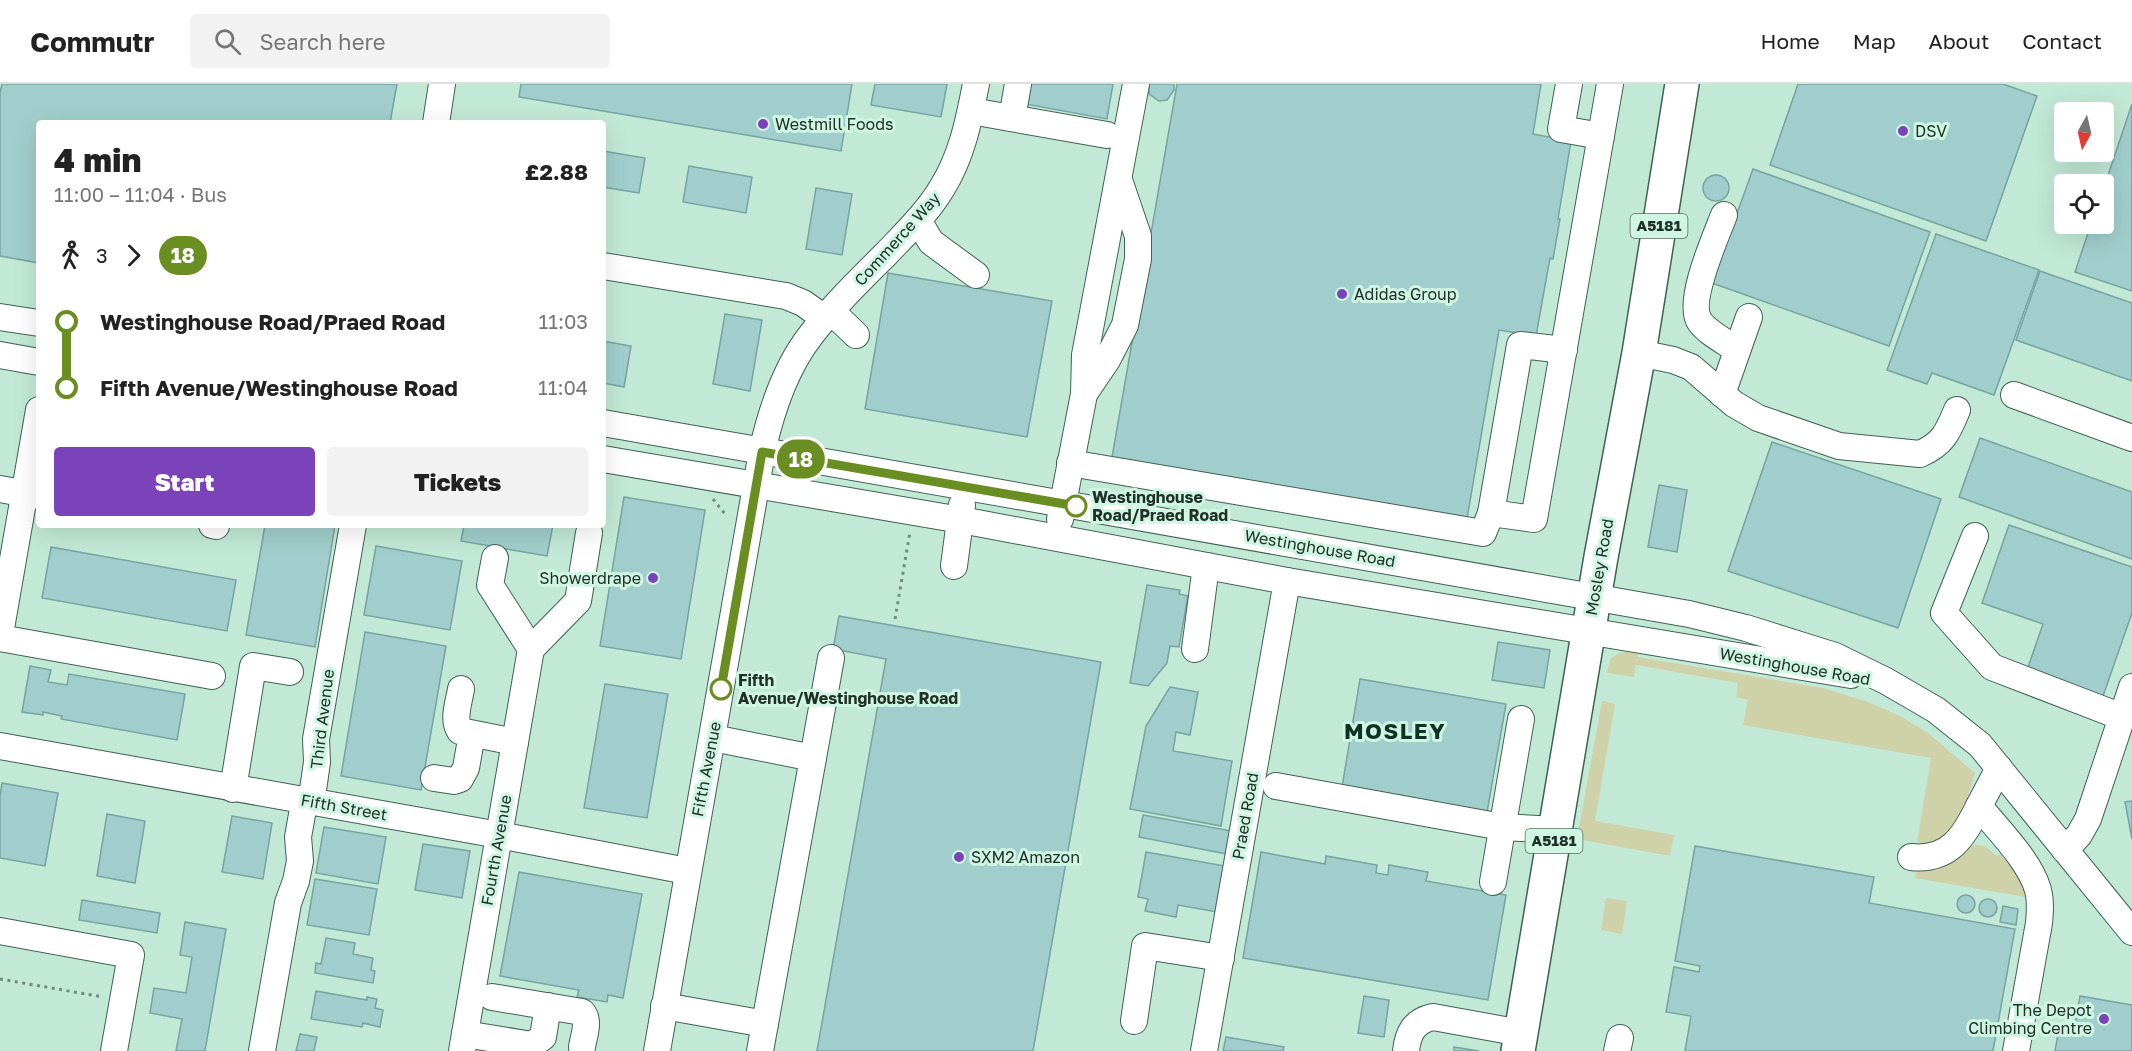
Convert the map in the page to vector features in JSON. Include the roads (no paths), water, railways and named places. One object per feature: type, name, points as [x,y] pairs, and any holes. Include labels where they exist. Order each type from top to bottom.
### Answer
[{"type":"main road","name":"Mosley Road","points":[[1519,1042],[1588,630],[1639,353],[1682,84]]},
{"type":"street","points":[[436,120],[442,84]]},
{"type":"street","name":"Commerce Way","points":[[762,452],[767,429],[783,386],[810,336],[918,219],[942,188],[951,172],[966,133],[976,84]]},
{"type":"street","points":[[1012,118],[1018,84]]},
{"type":"street","points":[[1057,537],[1084,394],[1085,355],[1136,84]]},
{"type":"street","points":[[1569,84],[1561,129],[1601,136]]},
{"type":"street","points":[[1491,513],[1534,519],[1610,84]]},
{"type":"street","points":[[971,111],[1107,135]]},
{"type":"street","points":[[1084,394],[1107,360],[1125,325],[1138,259],[1138,236],[1119,180]]},
{"type":"street","points":[[1724,215],[1705,264],[1695,312],[1703,326],[1737,350]]},
{"type":"street","points":[[918,219],[931,242],[976,275]]},
{"type":"street","points":[[606,266],[786,296],[828,314],[856,335]]},
{"type":"street","points":[[0,317],[36,323]]},
{"type":"street","points":[[1722,394],[1749,317]]},
{"type":"street","points":[[1070,463],[1483,533],[1491,513],[1521,345],[1564,350]]},
{"type":"street","points":[[1639,353],[1682,363],[1746,412],[1839,446],[1920,454],[1943,441],[1958,410]]},
{"type":"street","points":[[0,354],[36,361]]},
{"type":"street","points":[[2014,395],[2132,438]]},
{"type":"street","points":[[36,424],[21,493],[0,636],[212,676]]},
{"type":"street","name":"Westinghouse Road","points":[[606,424],[1594,596],[1689,614],[1755,630],[1835,656],[1886,681],[1936,710],[1980,745],[2132,932]]},
{"type":"street","name":"Fifth Avenue","points":[[657,1051],[762,452]]},
{"type":"street","name":"Westinghouse Road","points":[[606,460],[1057,537],[1287,581],[1886,681]]},
{"type":"street","points":[[954,566],[965,487]]},
{"type":"street","name":"Third Avenue","points":[[262,1051],[288,903],[297,881],[300,861],[298,837],[303,809],[312,790],[318,762],[316,739],[352,528]]},
{"type":"street","points":[[495,558],[490,585],[531,649],[578,601],[589,533]]},
{"type":"street","points":[[1975,536],[1944,613],[1992,667],[2122,717]]},
{"type":"street","points":[[1195,649],[1206,566]]},
{"type":"street","name":"Praed Road","points":[[1204,1051],[1287,581]]},
{"type":"street","name":"Fourth Avenue","points":[[463,1043],[531,649]]},
{"type":"street","points":[[760,1051],[831,658]]},
{"type":"street","points":[[233,789],[254,666],[290,672]]},
{"type":"street","points":[[2065,850],[2079,836],[2088,819],[2132,687]]},
{"type":"street","points":[[461,689],[456,726],[460,731],[515,742]]},
{"type":"street","points":[[1493,882],[1521,719]]},
{"type":"street","points":[[434,778],[454,781],[460,779],[466,768],[472,734]]},
{"type":"street","points":[[713,738],[813,758]]},
{"type":"street","name":"Fifth Street","points":[[0,746],[233,789],[308,800],[687,871]]},
{"type":"street","points":[[1911,857],[1926,859],[1952,846],[1966,833],[1999,768]]},
{"type":"street","points":[[1276,786],[1502,827],[1556,830]]},
{"type":"street","points":[[1979,806],[2024,862],[2033,878],[2040,903],[2040,923],[2016,1051]]},
{"type":"street","points":[[0,931],[131,955],[114,1051]]},
{"type":"street","points":[[1134,1021],[1145,946],[1221,958]]},
{"type":"street","points":[[492,997],[582,1012],[587,1020],[582,1047]]},
{"type":"street","points":[[463,1043],[532,1045],[543,1037],[548,1006]]},
{"type":"street","points":[[664,1006],[765,1024]]},
{"type":"street","points":[[1406,1051],[1410,1032],[1415,1025],[1423,1019],[1433,1017],[1519,1042]]},
{"type":"place","name":"Westmill Foods","points":[[763,124]]},
{"type":"place","name":"DSV","points":[[1903,131]]},
{"type":"place","name":"Adidas Group","points":[[1342,294]]},
{"type":"place","name":"Westinghouse Road/Praed Road","points":[[1076,506]]},
{"type":"place","name":"Showerdrape","points":[[653,578]]},
{"type":"place","name":"Fifth Avenue/Westinghouse Road","points":[[721,689]]},
{"type":"place","name":"SXM2 Amazon","points":[[959,857]]},
{"type":"place","name":"The Depot Climbing Centre","points":[[2104,1019]]},
{"type":"district","name":"MOSLEY","points":[[1395,731]]}]
